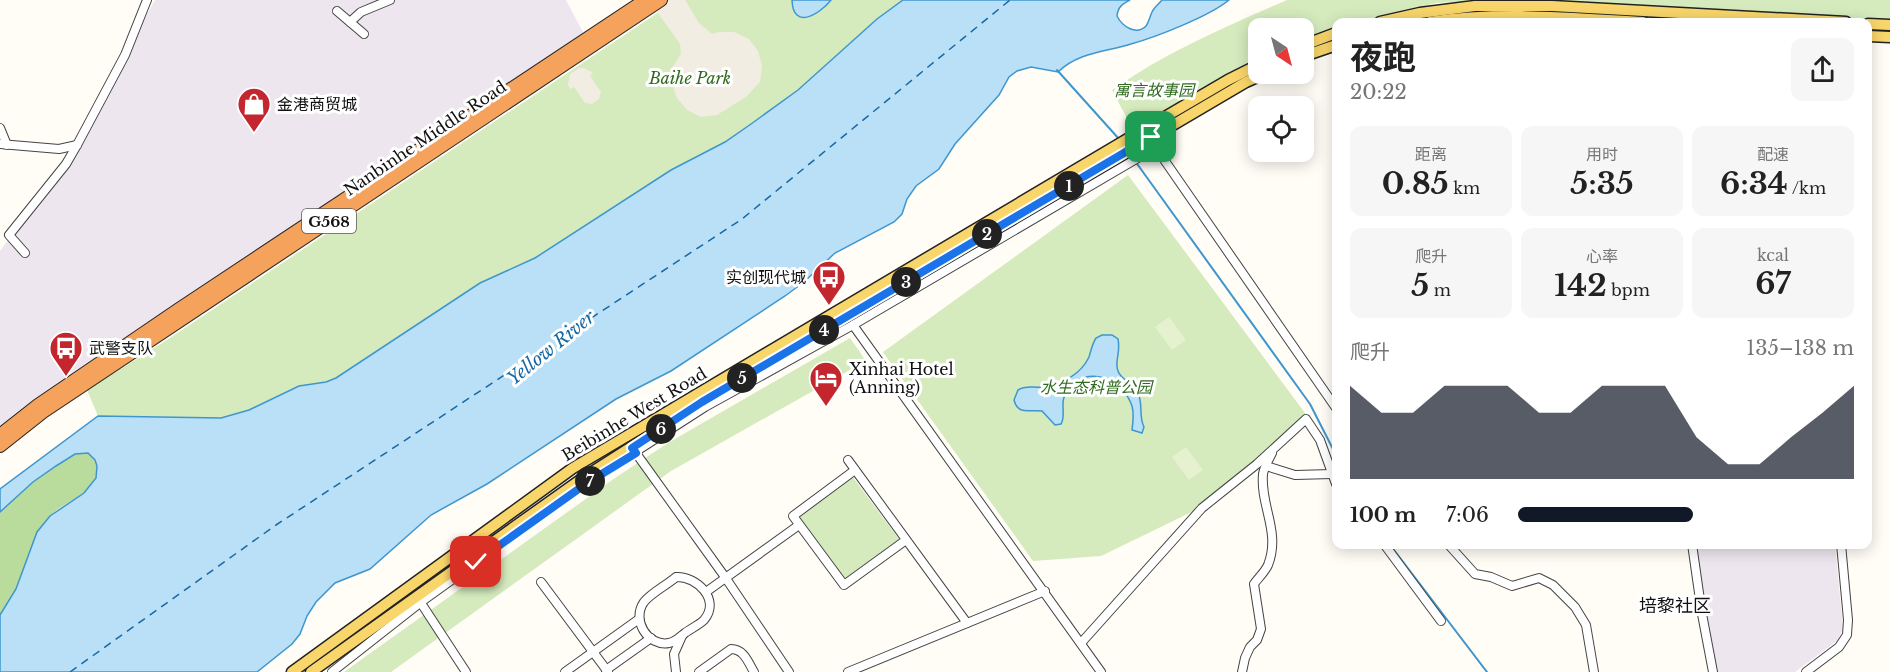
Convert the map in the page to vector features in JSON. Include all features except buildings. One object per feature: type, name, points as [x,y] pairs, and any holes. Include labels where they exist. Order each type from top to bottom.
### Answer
[{"type":"highway","name":"Nanbinhe Middle Road","points":[[0,435],[38,405],[179,309],[645,0]]},
{"type":"highway","name":"Nanbinhe Middle Road","points":[[0,447],[43,412],[661,0]]},
{"type":"main road","points":[[1398,18],[1475,6],[1552,6],[1772,18]]},
{"type":"main road","points":[[1456,18],[1515,15],[1570,18]]},
{"type":"main road","points":[[1872,24],[1890,25]]},
{"type":"main road","points":[[1314,41],[1332,34]]},
{"type":"main road","points":[[1872,36],[1890,37]]},
{"type":"main road","points":[[1314,53],[1332,46]]},
{"type":"main road","name":"Beibinhe West Road","points":[[292,672],[573,468],[1120,150],[1137,146],[1148,133],[1228,80],[1248,70]]},
{"type":"main road","name":"Beibinhe West Road","points":[[1148,133],[1248,81]]},
{"type":"main road","name":"Beibinhe West Road","points":[[311,672],[419,599],[583,478],[634,451],[712,396],[1120,150]]},
{"type":"main road","points":[[634,451],[633,442],[649,422]]},
{"type":"street","points":[[25,254],[9,235],[66,164],[77,146],[125,55],[147,0]]},
{"type":"street","points":[[350,22],[361,12],[390,0]]},
{"type":"street","points":[[337,11],[364,33]]},
{"type":"street","points":[[0,128],[4,145],[59,149],[77,146]]},
{"type":"street","points":[[1148,133],[1332,402]]},
{"type":"street","points":[[634,451],[705,407],[853,325],[1130,164],[1137,146]]},
{"type":"street","points":[[853,325],[1101,672]]},
{"type":"street","points":[[1081,643],[1202,508],[1274,449],[1306,419],[1320,440],[1332,474],[1295,475],[1266,466]]},
{"type":"street","points":[[623,437],[725,577],[789,672]]},
{"type":"street","points":[[1242,672],[1245,658],[1250,647],[1257,640],[1261,629],[1254,584],[1267,567],[1273,547],[1263,472],[1274,449]]},
{"type":"street","points":[[848,460],[968,623]]},
{"type":"street","points":[[855,470],[793,516],[799,525],[844,585],[906,540]]},
{"type":"street","points":[[706,592],[799,525]]},
{"type":"street","points":[[1388,549],[1441,621]]},
{"type":"street","points":[[1452,549],[1475,574],[1491,577],[1512,586],[1539,579],[1553,585],[1575,607],[1586,625],[1594,672]]},
{"type":"street","points":[[1693,549],[1713,672]]},
{"type":"street","points":[[1806,672],[1839,647],[1847,635],[1848,620],[1841,549]]},
{"type":"street","points":[[676,577],[693,579],[706,592],[709,601],[704,620],[671,643],[662,643],[651,638],[641,627],[639,619],[644,601],[676,577]]},
{"type":"street","points":[[542,582],[607,671],[651,638]]},
{"type":"street","points":[[848,672],[1045,591]]},
{"type":"street","points":[[332,672],[419,599],[466,672]]},
{"type":"street","points":[[566,672],[639,619]]},
{"type":"street","points":[[676,672],[674,654],[682,635]]},
{"type":"street","points":[[699,672],[731,649],[741,651],[756,671]]},
{"type":"shaded area","points":[[155,0],[566,0],[584,34],[0,445],[0,251],[65,163]]},
{"type":"shaded area","points":[[661,0],[685,0],[699,23],[712,34],[734,32],[749,39],[758,51],[762,66],[760,82],[746,97],[717,115],[701,117],[687,110],[677,98],[672,84],[672,68],[681,54],[680,44],[653,6]]},
{"type":"shaded area","points":[[579,68],[593,73],[590,76],[601,92],[599,99],[592,104],[585,103],[574,87],[570,89],[568,84],[570,74]]},
{"type":"shaded area","points":[[1697,549],[1835,549],[1843,629],[1838,640],[1795,672],[1716,672],[1710,659]]},
{"type":"green space","name":"Baihe Park","points":[[677,0],[903,0],[877,19],[798,90],[725,142],[671,170],[535,258],[480,283],[336,378],[299,386],[249,410],[221,418],[98,416],[87,390],[170,338]]},
{"type":"green space","name":"寓言故事园","points":[[1287,0],[1499,0],[1436,3],[1380,18],[1332,18],[1332,31],[1314,36],[1314,18],[1248,18],[1248,66],[1133,130],[1112,90],[1175,52],[1220,30]]},
{"type":"green space","points":[[1558,0],[1890,0],[1890,25],[1872,24],[1872,18],[1765,18],[1552,6]]},
{"type":"green space","name":"水生态科普公园","points":[[1128,175],[1308,417],[1202,507],[1101,556],[1033,561],[883,352]]},
{"type":"green space","points":[[1169,317],[1186,340],[1172,350],[1155,327]]},
{"type":"green space","points":[[850,338],[866,361],[671,471],[391,672],[344,672],[615,478],[668,443]]},
{"type":"green space","points":[[1186,447],[1203,470],[1189,480],[1172,457]]},
{"type":"green space","points":[[88,453],[96,464],[96,477],[87,490],[55,511],[38,532],[21,578],[0,615],[0,512],[55,464],[74,454]]},
{"type":"green space","points":[[852,476],[899,539],[845,578],[799,516]]},
{"type":"water","points":[[792,0],[831,0],[814,14],[802,17],[797,15]]},
{"type":"water","name":"Yellow River","points":[[903,0],[1130,0],[1121,6],[1117,16],[1126,26],[1138,30],[1146,26],[1153,10],[1162,0],[1229,0],[1209,13],[1142,41],[1083,56],[1058,72],[1031,67],[1017,71],[1009,77],[999,95],[955,144],[939,169],[916,186],[907,199],[902,214],[894,222],[835,253],[785,296],[671,371],[616,399],[487,484],[431,515],[370,569],[335,583],[316,602],[300,634],[292,644],[257,672],[0,672],[0,615],[16,589],[37,532],[50,516],[84,493],[96,478],[97,466],[88,453],[75,454],[33,482],[0,512],[0,489],[98,416],[221,418],[249,410],[299,386],[336,378],[480,283],[535,258],[671,170],[725,142],[798,90],[877,19]]},
{"type":"water","points":[[1102,335],[1112,335],[1118,339],[1117,368],[1139,396],[1144,427],[1142,433],[1132,430],[1133,409],[1121,388],[1113,382],[1095,376],[1076,381],[1068,389],[1063,403],[1061,424],[1055,425],[1042,411],[1025,411],[1018,408],[1014,400],[1018,390],[1048,386],[1069,378],[1085,364],[1096,338]]},
{"type":"waterway","points":[[1057,70],[1119,139]]},
{"type":"waterway","points":[[1130,154],[1310,404],[1332,447]]},
{"type":"waterway","points":[[1394,550],[1487,672]]},
{"type":"ferry route","points":[[70,672],[276,525],[742,219],[1010,0]]},
{"type":"place","name":"金港商贸城","points":[[254,133]]},
{"type":"place","name":"实创现代城","points":[[829,306]]},
{"type":"place","name":"武警支队","points":[[66,377]]},
{"type":"place","name":"Xinhai Hotel (Anning)","points":[[826,407]]},
{"type":"district","name":"培黎社区","points":[[1675,606]]},
{"type":"route","points":[[476,562],[587,483],[636,453],[632,448],[702,402],[1151,137]]}]
